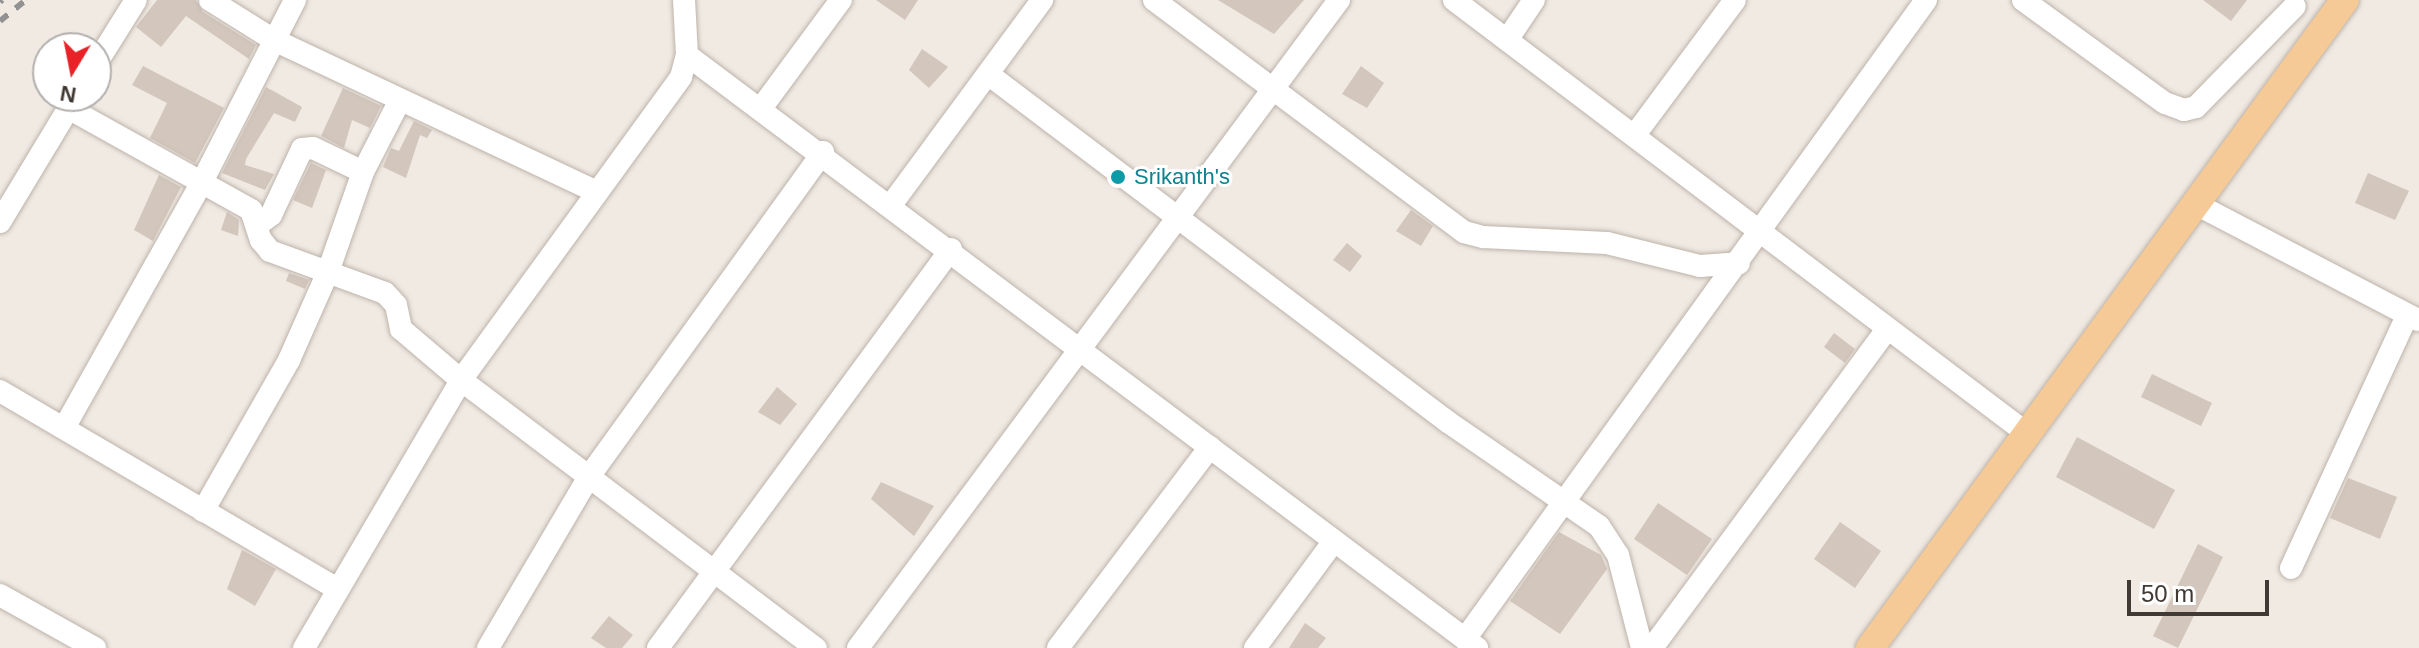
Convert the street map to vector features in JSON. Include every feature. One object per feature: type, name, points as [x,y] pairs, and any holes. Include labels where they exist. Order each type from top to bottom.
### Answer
[{"type":"main road","points":[[1870,648],[2025,432],[2198,205],[2345,0]]},
{"type":"street","points":[[112,38],[136,0]]},
{"type":"street","points":[[210,0],[274,40],[597,192]]},
{"type":"street","points":[[64,428],[202,182],[295,0]]},
{"type":"street","points":[[304,648],[461,380],[681,77],[687,55],[684,0]]},
{"type":"street","points":[[762,107],[841,0]]},
{"type":"street","points":[[891,205],[1042,0]]},
{"type":"street","points":[[1154,0],[1453,226],[1474,236],[1607,243],[1700,266],[1739,263]]},
{"type":"street","points":[[858,648],[1339,0]]},
{"type":"street","points":[[1454,0],[2025,432]]},
{"type":"street","points":[[1507,40],[1534,0]]},
{"type":"street","points":[[1634,136],[1735,0]]},
{"type":"street","points":[[687,55],[823,152],[1471,643],[1566,499],[1761,233],[1926,0]]},
{"type":"street","points":[[2023,0],[2165,103],[2184,110],[2196,107],[2291,3],[2326,28]]},
{"type":"street","points":[[988,74],[1448,422],[1566,499],[1599,526],[1618,555],[1642,648]]},
{"type":"street","points":[[203,511],[289,360],[328,272],[363,172],[400,100]]},
{"type":"street","points":[[0,222],[66,112]]},
{"type":"street","points":[[88,112],[251,210],[259,224],[265,247],[393,299],[401,329],[461,380],[816,648]]},
{"type":"street","points":[[259,224],[271,215],[302,149],[313,148],[363,172]]},
{"type":"street","points":[[488,648],[588,478],[823,152]]},
{"type":"street","points":[[2198,205],[2413,318],[2291,568]]},
{"type":"street","points":[[658,648],[951,249]]},
{"type":"street","points":[[1652,648],[1887,329]]},
{"type":"street","points":[[0,391],[337,589]]},
{"type":"street","points":[[1058,648],[1210,447]]},
{"type":"street","points":[[1255,648],[1334,541]]},
{"type":"street","points":[[0,595],[95,648]]},
{"type":"building","points":[[157,0],[196,0],[203,12],[256,45],[249,59],[186,16],[161,47],[136,27]]},
{"type":"building","points":[[876,0],[918,0],[905,20]]},
{"type":"building","points":[[1218,0],[1304,0],[1274,34]]},
{"type":"building","points":[[2203,0],[2247,0],[2231,21]]},
{"type":"building","points":[[922,49],[948,67],[929,88],[909,70]]},
{"type":"building","points":[[143,66],[224,108],[195,163],[150,138],[167,103],[132,85]]},
{"type":"building","points":[[1361,66],[1384,83],[1367,108],[1342,94]]},
{"type":"building","points":[[266,87],[302,107],[295,122],[274,113],[246,159],[245,165],[274,174],[265,190],[222,173]]},
{"type":"building","points":[[343,88],[381,106],[370,128],[352,120],[344,148],[321,136]]},
{"type":"building","points":[[414,121],[432,130],[427,138],[420,135],[406,178],[383,167],[391,148],[399,151]]},
{"type":"building","points":[[311,163],[326,170],[312,208],[293,200]]},
{"type":"building","points":[[2368,173],[2409,191],[2395,220],[2355,203]]},
{"type":"building","points":[[159,175],[181,187],[153,241],[134,230]]},
{"type":"building","points":[[1411,210],[1433,226],[1421,246],[1396,231]]},
{"type":"building","points":[[227,212],[239,220],[238,236],[221,230]]},
{"type":"building","points":[[1347,243],[1362,256],[1350,272],[1333,260]]},
{"type":"building","points":[[289,273],[309,280],[305,289],[286,281]]},
{"type":"building","points":[[1834,333],[1855,349],[1845,363],[1824,347]]},
{"type":"building","points":[[2152,374],[2212,403],[2201,426],[2141,397]]},
{"type":"building","points":[[777,387],[797,404],[780,425],[758,412]]},
{"type":"building","points":[[2077,437],[2175,490],[2154,529],[2056,477]]},
{"type":"building","points":[[2348,478],[2397,497],[2380,539],[2330,518]]},
{"type":"building","points":[[881,482],[934,506],[914,536],[871,499]]},
{"type":"building","points":[[1658,503],[1712,539],[1687,575],[1634,539]]},
{"type":"building","points":[[1840,522],[1881,551],[1855,588],[1814,559]]},
{"type":"building","points":[[1559,532],[1601,555],[1607,569],[1560,634],[1510,601]]},
{"type":"building","points":[[2198,544],[2223,557],[2178,648],[2153,636]]},
{"type":"building","points":[[242,550],[276,569],[255,606],[227,589]]},
{"type":"building","points":[[609,616],[633,635],[622,648],[606,648],[591,638]]},
{"type":"building","points":[[1305,623],[1326,638],[1318,648],[1289,648]]},
{"type":"railway","points":[[0,21],[26,0]]},
{"type":"place","name":"Srikanth's","points":[[1118,177]]}]
